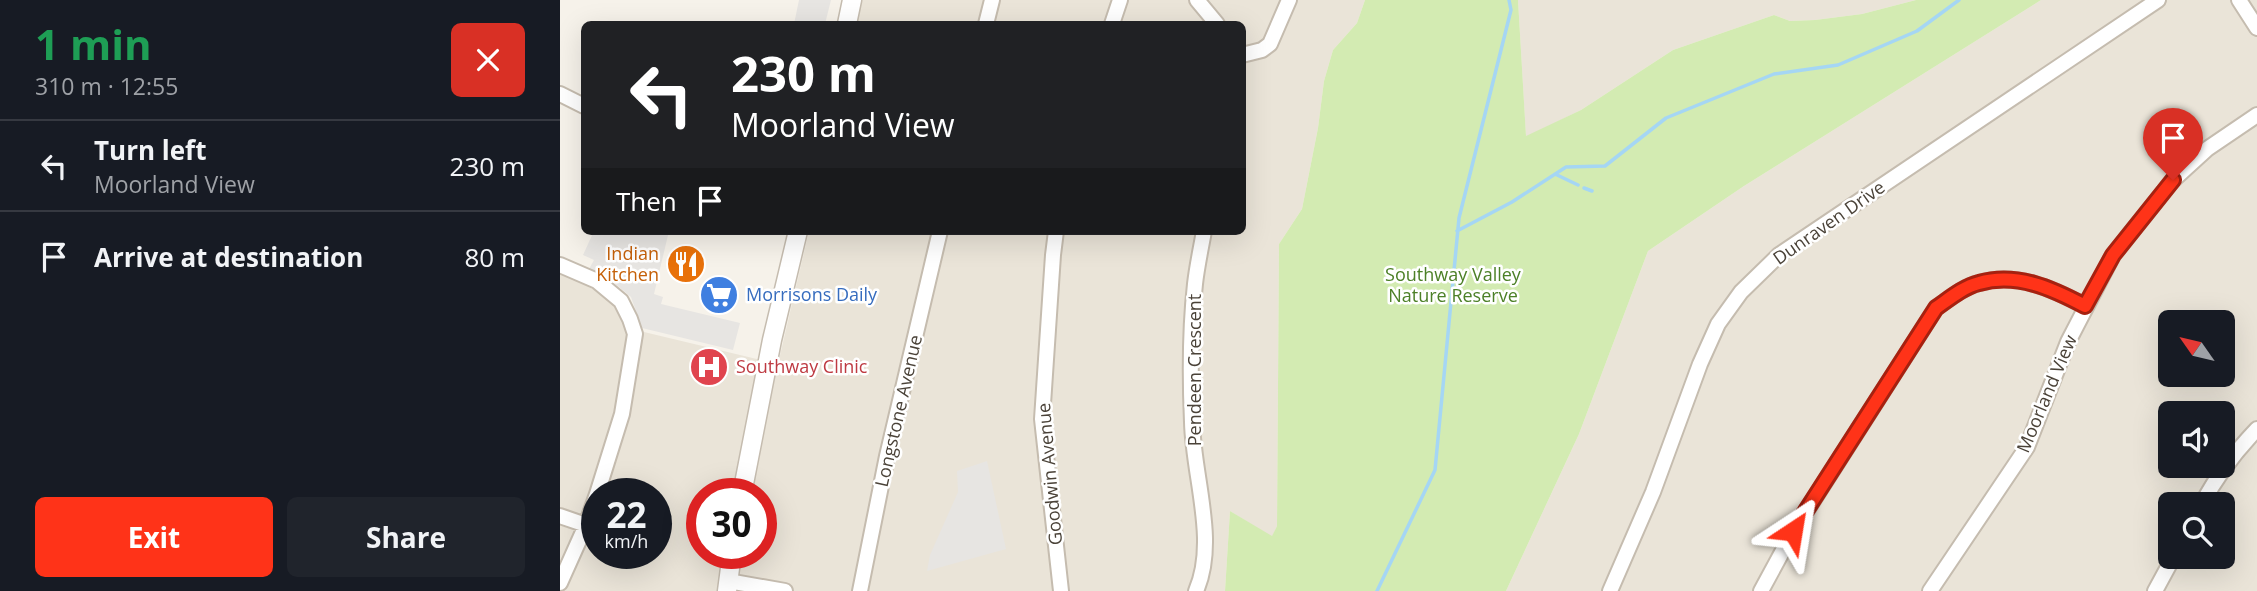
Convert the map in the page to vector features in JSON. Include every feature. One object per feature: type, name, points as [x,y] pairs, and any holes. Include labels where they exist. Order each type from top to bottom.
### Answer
[{"type":"street","points":[[848,21],[852,0]]},
{"type":"street","points":[[987,21],[992,0]]},
{"type":"street","points":[[1113,21],[1120,0]]},
{"type":"street","points":[[1197,0],[1214,21]]},
{"type":"street","points":[[1246,54],[1262,50],[1270,44],[1289,0]]},
{"type":"street","name":"Dunraven Drive","points":[[1610,591],[1653,492],[1700,364],[1718,324],[1741,292],[1779,255],[2158,0]]},
{"type":"street","points":[[2239,0],[2257,28]]},
{"type":"street","points":[[560,93],[581,104]]},
{"type":"street","name":"Moorland View","points":[[1930,591],[2027,447],[2068,342],[2113,255],[2173,180],[2207,149],[2257,115]]},
{"type":"street","points":[[744,478],[769,352],[797,235]]},
{"type":"street","name":"Longstone Avenue","points":[[860,591],[887,456],[939,235]]},
{"type":"street","name":"Goodwin Avenue","points":[[1055,235],[1042,419],[1061,591]]},
{"type":"street","name":"Pendeen Crescent","points":[[1196,591],[1204,571],[1206,532],[1192,426],[1191,372],[1195,283],[1204,235]]},
{"type":"street","points":[[560,265],[597,281],[621,302],[635,334],[622,414],[602,478]]},
{"type":"street","points":[[1761,591],[1793,531],[1936,308],[1979,283],[2005,279],[2031,282],[2053,289],[2085,306]]},
{"type":"street","points":[[2208,492],[2227,463],[2257,429]]},
{"type":"street","points":[[560,516],[581,523]]},
{"type":"street","points":[[560,583],[581,536]]},
{"type":"street","points":[[2155,591],[2167,569]]},
{"type":"street","points":[[727,586],[785,591]]},
{"type":"shaded area","points":[[799,0],[831,0],[826,21],[795,21]]},
{"type":"shaded area","points":[[862,0],[1365,0],[1357,23],[1333,50],[1324,81],[1302,209],[1279,244],[1277,526],[1272,537],[1230,511],[1225,591],[560,591],[560,271],[616,302],[644,332],[778,364],[808,235],[1246,235],[1246,21],[857,21]]},
{"type":"shaded area","points":[[1518,0],[1916,0],[1862,14],[1815,20],[1790,21],[1774,15],[1673,50],[1581,110],[1526,137]]},
{"type":"shaded area","points":[[2041,0],[2257,0],[2257,591],[1506,591],[1579,434],[1648,251],[1744,186]]},
{"type":"shaded area","points":[[592,235],[668,235],[654,294],[663,297],[661,304],[740,323],[733,350],[642,328],[631,297],[607,277],[589,269],[594,260],[583,255]]},
{"type":"shaded area","points":[[987,461],[1006,549],[927,571],[930,555],[958,492],[957,471]]},
{"type":"green space","name":"Southway Valley Nature Reserve","points":[[1365,0],[1518,0],[1526,136],[1581,110],[1673,50],[1774,15],[1790,21],[1815,20],[1862,14],[1916,0],[2041,0],[1744,186],[1648,251],[1579,434],[1506,591],[1225,591],[1230,511],[1272,536],[1277,526],[1279,244],[1302,209],[1324,81],[1333,50],[1357,23]]},
{"type":"waterway","points":[[1377,591],[1435,470],[1459,218],[1511,10],[1509,0]]},
{"type":"waterway","points":[[1457,231],[1512,202],[1566,167],[1605,166],[1666,118],[1774,74],[1838,65],[1917,31],[1959,0]]},
{"type":"waterway","points":[[1555,174],[1578,185]]},
{"type":"waterway","points":[[1584,188],[1592,191]]},
{"type":"place","name":"Indian Kitchen","points":[[686,264]]},
{"type":"place","name":"Morrisons Daily","points":[[719,295]]},
{"type":"place","name":"Southway Clinic","points":[[709,367]]},
{"type":"route","points":[[1793,531],[1936,308],[1979,283],[2005,279],[2031,282],[2053,289],[2085,306],[2113,255],[2173,180]]}]
